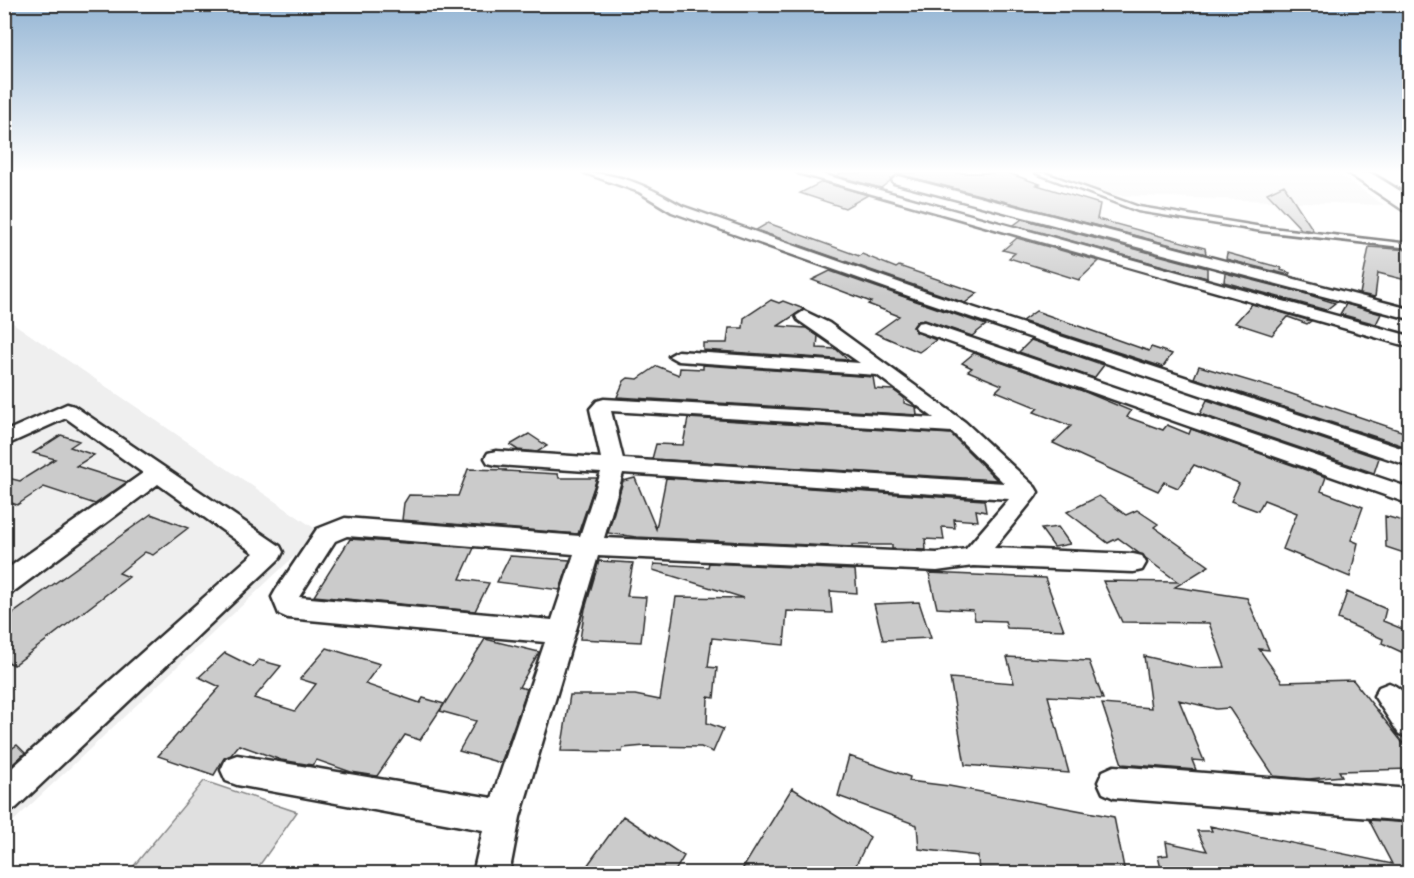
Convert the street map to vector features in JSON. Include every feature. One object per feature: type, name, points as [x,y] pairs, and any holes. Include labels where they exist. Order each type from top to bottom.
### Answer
[{"type":"street","points":[[691,214],[923,296],[1410,459]]},
{"type":"street","points":[[951,214],[1410,342]]},
{"type":"street","points":[[1028,214],[1410,314]]},
{"type":"street","points":[[804,316],[823,327],[958,426],[1027,492]]},
{"type":"street","points":[[924,327],[1410,496]]},
{"type":"street","points":[[678,356],[880,370]]},
{"type":"street","points":[[491,873],[503,817],[563,632],[587,546],[614,467],[600,409],[604,405],[958,426]]},
{"type":"street","points":[[4,441],[67,410],[271,552],[4,797]]},
{"type":"street","points":[[496,458],[1027,492]]},
{"type":"street","points":[[4,585],[158,473]]},
{"type":"street","points":[[973,557],[1027,492]]},
{"type":"street","points":[[563,632],[288,607],[285,597],[326,535],[345,527],[587,546],[937,562],[973,557],[1132,563]]},
{"type":"street","points":[[1389,696],[1410,724]]},
{"type":"street","points":[[237,770],[503,817]]},
{"type":"street","points":[[1113,782],[1410,805]]},
{"type":"lane","points":[[1169,214],[1262,229],[1410,246]]},
{"type":"shaded area","points":[[4,317],[320,532],[5,829],[4,829]]},
{"type":"shaded area","points":[[204,781],[297,812],[254,873],[128,873]]},
{"type":"building","points":[[1052,214],[1098,214],[1097,219],[1205,248],[1206,254]]},
{"type":"building","points":[[1287,214],[1303,214],[1313,231],[1301,229]]},
{"type":"building","points":[[1022,219],[1207,268],[1207,278],[1014,225]]},
{"type":"building","points":[[768,223],[859,256],[862,254],[896,268],[899,266],[978,293],[965,303],[756,230]]},
{"type":"building","points":[[1017,238],[1099,261],[1079,280],[1009,258],[1015,253],[1003,250]]},
{"type":"building","points":[[1369,247],[1410,250],[1410,281],[1378,273],[1375,297],[1360,294]]},
{"type":"building","points":[[1227,253],[1282,268],[1281,270],[1290,273],[1289,275],[1226,259]]},
{"type":"building","points":[[830,271],[986,325],[972,336],[925,320],[918,321],[913,327],[916,332],[936,340],[919,352],[875,333],[899,316],[868,304],[871,302],[812,280]]},
{"type":"building","points":[[1225,273],[1335,303],[1326,310],[1224,282]]},
{"type":"building","points":[[771,300],[779,303],[783,301],[804,309],[778,326],[806,328],[818,336],[817,348],[836,349],[848,360],[703,350],[703,343],[727,343],[729,328],[743,328],[744,318]]},
{"type":"building","points":[[1252,304],[1311,321],[1307,324],[1288,317],[1272,335],[1235,323]]},
{"type":"building","points":[[1346,304],[1381,314],[1376,324],[1340,314]]},
{"type":"building","points":[[1036,311],[1149,351],[1151,347],[1172,354],[1163,367],[1022,321]]},
{"type":"building","points":[[1031,340],[1104,365],[1094,378],[1019,352]]},
{"type":"building","points":[[974,353],[1083,391],[1131,411],[1127,417],[1163,430],[1167,425],[1189,434],[1191,429],[1326,477],[1321,491],[1363,507],[1351,540],[1358,543],[1350,577],[1283,549],[1297,513],[1264,500],[1258,511],[1231,501],[1239,484],[1236,482],[1194,465],[1178,488],[1164,482],[1158,491],[1053,443],[1071,426],[1034,412],[1038,408],[996,391],[1002,385],[968,371],[972,368],[962,363]]},
{"type":"building","points":[[703,365],[873,377],[875,389],[893,390],[904,398],[904,403],[916,407],[917,415],[617,397],[624,381],[628,378],[638,379],[657,366],[679,375],[680,368],[703,369]]},
{"type":"building","points":[[1199,366],[1283,391],[1410,434],[1410,448],[1194,378]]},
{"type":"building","points":[[1207,400],[1379,458],[1374,473],[1200,414]]},
{"type":"building","points":[[688,418],[951,434],[997,480],[652,459],[656,444],[683,445]]},
{"type":"building","points":[[529,434],[547,446],[537,452],[518,450],[510,445]]},
{"type":"building","points":[[61,435],[79,441],[70,447],[94,455],[76,466],[127,482],[95,504],[44,487],[17,505],[4,500],[4,477],[20,481],[55,459],[33,453]]},
{"type":"building","points":[[468,469],[558,474],[559,478],[597,478],[578,534],[402,520],[404,503],[409,495],[458,496]]},
{"type":"building","points":[[635,478],[656,529],[666,478],[984,500],[986,512],[976,510],[978,521],[954,519],[955,528],[942,527],[944,540],[925,539],[926,550],[892,549],[892,545],[852,545],[852,547],[636,537],[608,533],[623,481]]},
{"type":"building","points":[[1099,496],[1126,515],[1137,510],[1158,524],[1154,527],[1209,566],[1175,587],[1247,598],[1269,650],[1259,649],[1282,682],[1353,680],[1410,752],[1410,769],[1339,771],[1342,776],[1309,779],[1274,776],[1229,708],[1216,709],[1179,700],[1204,761],[1192,760],[1196,770],[1122,764],[1102,704],[1151,708],[1144,656],[1196,668],[1225,667],[1209,623],[1122,622],[1103,581],[1178,582],[1118,538],[1108,543],[1067,512]]},
{"type":"building","points":[[151,514],[188,528],[153,555],[145,552],[119,573],[129,577],[14,665],[4,660],[4,620]]},
{"type":"building","points":[[1385,516],[1410,523],[1410,555],[1386,547]]},
{"type":"building","points":[[1058,527],[1070,544],[1054,547],[1041,529]]},
{"type":"building","points":[[350,539],[474,548],[460,579],[489,583],[475,611],[314,596]]},
{"type":"building","points":[[510,556],[570,560],[560,590],[497,582]]},
{"type":"building","points":[[599,561],[633,563],[627,596],[646,597],[641,642],[580,639],[585,609]]},
{"type":"building","points":[[709,563],[855,570],[857,593],[830,591],[832,613],[787,611],[784,645],[712,638],[708,667],[717,668],[714,698],[708,697],[707,723],[723,729],[713,752],[701,747],[645,746],[623,748],[622,752],[561,751],[570,695],[635,695],[660,700],[676,597],[744,598],[653,570],[654,564],[708,567]]},
{"type":"building","points":[[929,573],[1045,578],[1064,630],[1007,628],[1005,621],[975,620],[973,610],[937,608]]},
{"type":"building","points":[[1347,592],[1386,609],[1383,621],[1410,632],[1410,656],[1382,643],[1383,639],[1338,619]]},
{"type":"building","points":[[919,602],[931,638],[883,640],[874,604]]},
{"type":"building","points":[[485,639],[539,652],[519,687],[527,689],[501,763],[459,751],[476,721],[440,711]]},
{"type":"building","points":[[327,648],[380,664],[365,684],[420,703],[423,698],[444,704],[420,740],[405,735],[377,776],[351,772],[317,760],[312,765],[281,760],[239,745],[231,755],[224,758],[214,775],[158,756],[220,687],[199,677],[225,653],[253,667],[259,660],[281,666],[254,698],[295,711],[316,684],[300,679]]},
{"type":"building","points":[[1007,657],[1089,661],[1103,699],[1048,696],[1069,773],[965,765],[950,678],[1014,683]]},
{"type":"building","points":[[17,745],[25,753],[4,772],[4,754]]},
{"type":"building","points":[[849,756],[910,777],[909,781],[949,786],[1114,817],[1125,873],[979,873],[978,856],[919,849],[917,825],[838,796]]},
{"type":"building","points":[[792,788],[870,837],[852,873],[740,873]]},
{"type":"building","points":[[623,816],[684,856],[674,873],[582,873]]},
{"type":"building","points":[[1369,820],[1410,823],[1410,873],[1162,873],[1158,856],[1168,855],[1166,842],[1207,851],[1197,831],[1212,831],[1210,826],[1392,864]]}]
